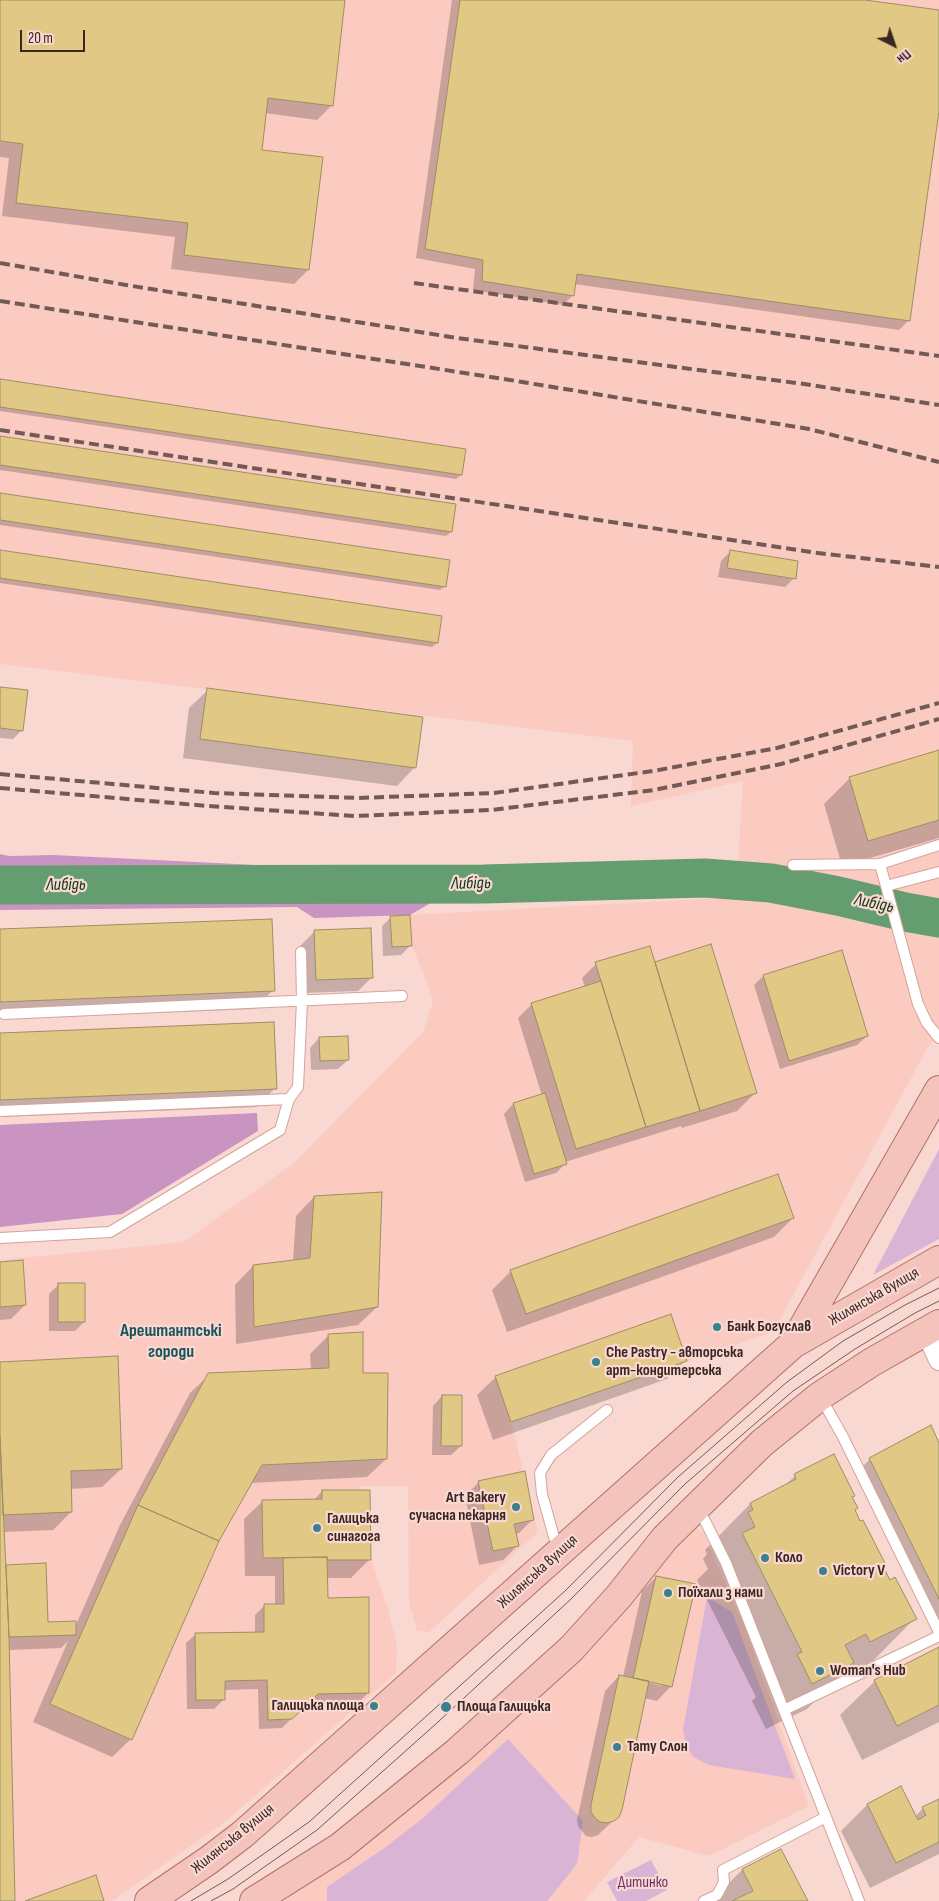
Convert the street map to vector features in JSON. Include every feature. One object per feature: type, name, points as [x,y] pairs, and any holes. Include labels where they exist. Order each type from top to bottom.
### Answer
[{"type":"main road","points":[[793,1344],[939,1090]]},
{"type":"main road","name":"Жилянська вулиця","points":[[149,1901],[243,1834],[793,1344],[939,1260]]},
{"type":"main road","points":[[254,1901],[340,1847],[457,1752],[571,1649],[619,1596],[665,1538],[696,1505],[762,1443],[820,1396],[872,1362],[932,1327]]},
{"type":"street","points":[[932,1327],[939,1360]]},
{"type":"lane","points":[[793,865],[880,864],[939,845]]},
{"type":"lane","points":[[880,864],[918,1004],[927,1023],[939,1038]]},
{"type":"lane","points":[[886,886],[939,872]]},
{"type":"lane","points":[[0,1238],[110,1232],[280,1130],[288,1099],[298,1087],[302,1000],[301,952]]},
{"type":"lane","points":[[4,1014],[402,996]]},
{"type":"lane","points":[[0,1111],[288,1099]]},
{"type":"lane","points":[[820,1396],[843,1437],[939,1632]]},
{"type":"lane","points":[[562,1550],[554,1537],[542,1494],[540,1473],[551,1456],[607,1410]]},
{"type":"lane","points":[[696,1505],[724,1556],[859,1901]]},
{"type":"lane","points":[[784,1710],[939,1636]]},
{"type":"lane","points":[[704,1901],[717,1894],[724,1882],[723,1870],[826,1817]]},
{"type":"shaded area","points":[[0,0],[939,0],[939,1034],[929,1045],[773,1332],[511,1422],[538,1532],[429,1632],[417,1631],[409,1602],[408,1486],[360,1486],[358,1490],[322,1490],[322,1499],[262,1500],[263,1558],[327,1557],[328,1560],[371,1560],[387,1606],[397,1646],[396,1673],[226,1821],[112,1901],[0,1901],[0,1260],[184,1242],[293,1164],[423,1032],[433,1001],[412,946],[410,915],[736,897],[743,781],[631,806],[633,741],[0,664]]},
{"type":"shaded area","points":[[0,854],[9,856],[53,855],[318,868],[344,875],[385,872],[421,873],[446,877],[446,894],[410,915],[314,918],[297,907],[0,910]]},
{"type":"shaded area","points":[[257,1113],[258,1131],[122,1214],[0,1227],[0,1125]]},
{"type":"shaded area","points":[[693,1525],[703,1532],[743,1623],[809,1806],[709,1856],[639,1837],[584,1901],[274,1901]]},
{"type":"green space","points":[[939,1149],[939,1239],[873,1275]]},
{"type":"green space","points":[[707,1597],[732,1612],[795,1779],[709,1765],[693,1757],[686,1744],[683,1730]]},
{"type":"green space","points":[[508,1739],[583,1821],[577,1864],[547,1901],[327,1901],[327,1887],[383,1849],[422,1819]]},
{"type":"green space","name":"Дитинко","points":[[651,1860],[667,1890],[646,1901],[617,1901],[607,1882]]},
{"type":"building","points":[[0,0],[345,0],[333,106],[268,98],[262,150],[323,157],[309,270],[184,255],[188,223],[16,203],[23,144],[0,141]]},
{"type":"building","points":[[460,0],[865,0],[939,10],[939,111],[910,321],[577,274],[574,296],[482,281],[483,260],[425,249]]},
{"type":"building","points":[[0,379],[466,449],[462,475],[0,407]]},
{"type":"building","points":[[0,436],[456,504],[452,532],[0,465]]},
{"type":"building","points":[[0,493],[450,560],[446,587],[0,520]]},
{"type":"building","points":[[0,550],[442,616],[438,643],[0,578]]},
{"type":"building","points":[[730,550],[798,561],[796,579],[727,568]]},
{"type":"building","points":[[0,687],[28,690],[23,731],[0,728]]},
{"type":"building","points":[[207,688],[423,717],[416,768],[200,739]]},
{"type":"building","points":[[939,750],[939,820],[868,841],[849,777]]},
{"type":"building","points":[[410,915],[412,946],[392,947],[390,916]]},
{"type":"building","points":[[272,919],[275,991],[0,1002],[0,929]]},
{"type":"building","points":[[371,928],[373,978],[316,980],[314,930]]},
{"type":"building","points":[[711,944],[757,1093],[700,1111],[655,962]]},
{"type":"building","points":[[650,946],[700,1111],[646,1127],[595,962]]},
{"type":"building","points":[[842,950],[868,1036],[789,1061],[763,975]]},
{"type":"building","points":[[601,981],[646,1127],[576,1149],[531,1003]]},
{"type":"building","points":[[274,1022],[277,1089],[0,1100],[0,1033]]},
{"type":"building","points":[[348,1036],[349,1060],[320,1061],[319,1037]]},
{"type":"building","points":[[545,1093],[567,1164],[534,1174],[513,1103]]},
{"type":"building","points":[[778,1174],[794,1218],[526,1314],[510,1270]]},
{"type":"building","points":[[382,1192],[378,1307],[254,1327],[253,1265],[310,1258],[314,1196]]},
{"type":"building","points":[[23,1260],[26,1305],[0,1307],[0,1262]]},
{"type":"building","points":[[58,1283],[85,1283],[85,1322],[58,1322]]},
{"type":"building","points":[[671,1314],[687,1361],[511,1422],[495,1376]]},
{"type":"building","points":[[363,1332],[363,1373],[388,1373],[387,1459],[262,1465],[219,1541],[138,1505],[208,1373],[329,1368],[328,1334]]},
{"type":"building","points":[[118,1356],[122,1469],[71,1471],[72,1512],[3,1515],[0,1362]]},
{"type":"building","points":[[442,1395],[462,1395],[462,1446],[441,1446]]},
{"type":"building","points":[[931,1425],[939,1443],[939,1599],[869,1458]]},
{"type":"building","points":[[0,1437],[9,1637],[15,1901],[0,1901]]},
{"type":"building","name":"Victory V","points":[[834,1454],[855,1496],[852,1497],[858,1508],[855,1510],[860,1521],[863,1520],[886,1565],[883,1566],[890,1580],[895,1577],[917,1619],[870,1642],[866,1634],[845,1645],[854,1663],[812,1684],[797,1654],[802,1652],[742,1533],[755,1527],[748,1512],[753,1510],[750,1503],[796,1479],[794,1474]]},
{"type":"building","points":[[525,1471],[534,1520],[514,1524],[519,1546],[493,1551],[478,1481]]},
{"type":"building","name":"Галицька синагога","points":[[322,1490],[370,1490],[371,1560],[327,1560],[327,1557],[263,1558],[262,1500],[322,1499]]},
{"type":"building","points":[[138,1505],[219,1541],[132,1740],[50,1704]]},
{"type":"building","points":[[327,1557],[328,1598],[369,1597],[369,1693],[318,1694],[292,1719],[268,1720],[267,1680],[225,1681],[225,1700],[196,1700],[195,1633],[264,1632],[264,1604],[284,1604],[283,1558]]},
{"type":"building","points":[[46,1563],[48,1622],[76,1621],[76,1635],[9,1637],[6,1565]]},
{"type":"building","points":[[656,1576],[696,1584],[672,1687],[633,1678]]},
{"type":"building","points":[[939,1647],[939,1705],[897,1726],[874,1680]]},
{"type":"building","points":[[619,1675],[649,1681],[622,1810],[619,1817],[607,1823],[600,1822],[595,1818],[591,1812],[591,1805]]},
{"type":"building","points":[[901,1786],[918,1820],[926,1815],[922,1807],[939,1799],[939,1842],[896,1863],[867,1804]]},
{"type":"building","points":[[781,1849],[808,1901],[732,1901],[753,1891],[742,1869]]},
{"type":"building","points":[[96,1875],[104,1901],[25,1901]]},
{"type":"waterway","name":"Либідь","points":[[0,885],[484,884],[705,878],[771,883],[939,918]]},
{"type":"tram line","points":[[191,1901],[228,1879],[309,1822],[565,1591],[678,1477],[787,1382],[843,1341],[905,1305],[939,1288]]},
{"type":"tram line","points":[[211,1901],[233,1889],[317,1830],[438,1722],[571,1599],[685,1484],[793,1391],[855,1349],[939,1301]]},
{"type":"railway","points":[[0,263],[457,338],[804,384],[939,405]]},
{"type":"railway","points":[[414,283],[939,356]]},
{"type":"railway","points":[[0,301],[510,380],[809,429],[939,462]]},
{"type":"railway","points":[[0,430],[818,553],[939,567]]},
{"type":"railway","points":[[0,774],[214,793],[358,798],[494,793],[653,771],[777,748],[939,703]]},
{"type":"railway","points":[[0,788],[208,806],[355,816],[491,810],[654,790],[781,764],[939,719]]},
{"type":"place","name":"Банк Богуслав","points":[[717,1327]]},
{"type":"place","name":"Che Pastry - авторська арт-кондитерська","points":[[596,1362]]},
{"type":"place","name":"Art Bakery сучасна пекарня","points":[[516,1507]]},
{"type":"place","name":"Галицька синагога","points":[[317,1528]]},
{"type":"place","name":"Коло","points":[[765,1558]]},
{"type":"place","name":"Victory V","points":[[823,1571]]},
{"type":"place","name":"Поїхали з нами","points":[[668,1593]]},
{"type":"place","name":"Woman's Hub","points":[[820,1671]]},
{"type":"place","name":"Галицька площа","points":[[374,1706]]},
{"type":"place","name":"Площа Галицька","points":[[446,1707]]},
{"type":"place","name":"Тату Слон","points":[[617,1747]]},
{"type":"district","name":"Арештантські городи","points":[[171,1341]]}]
